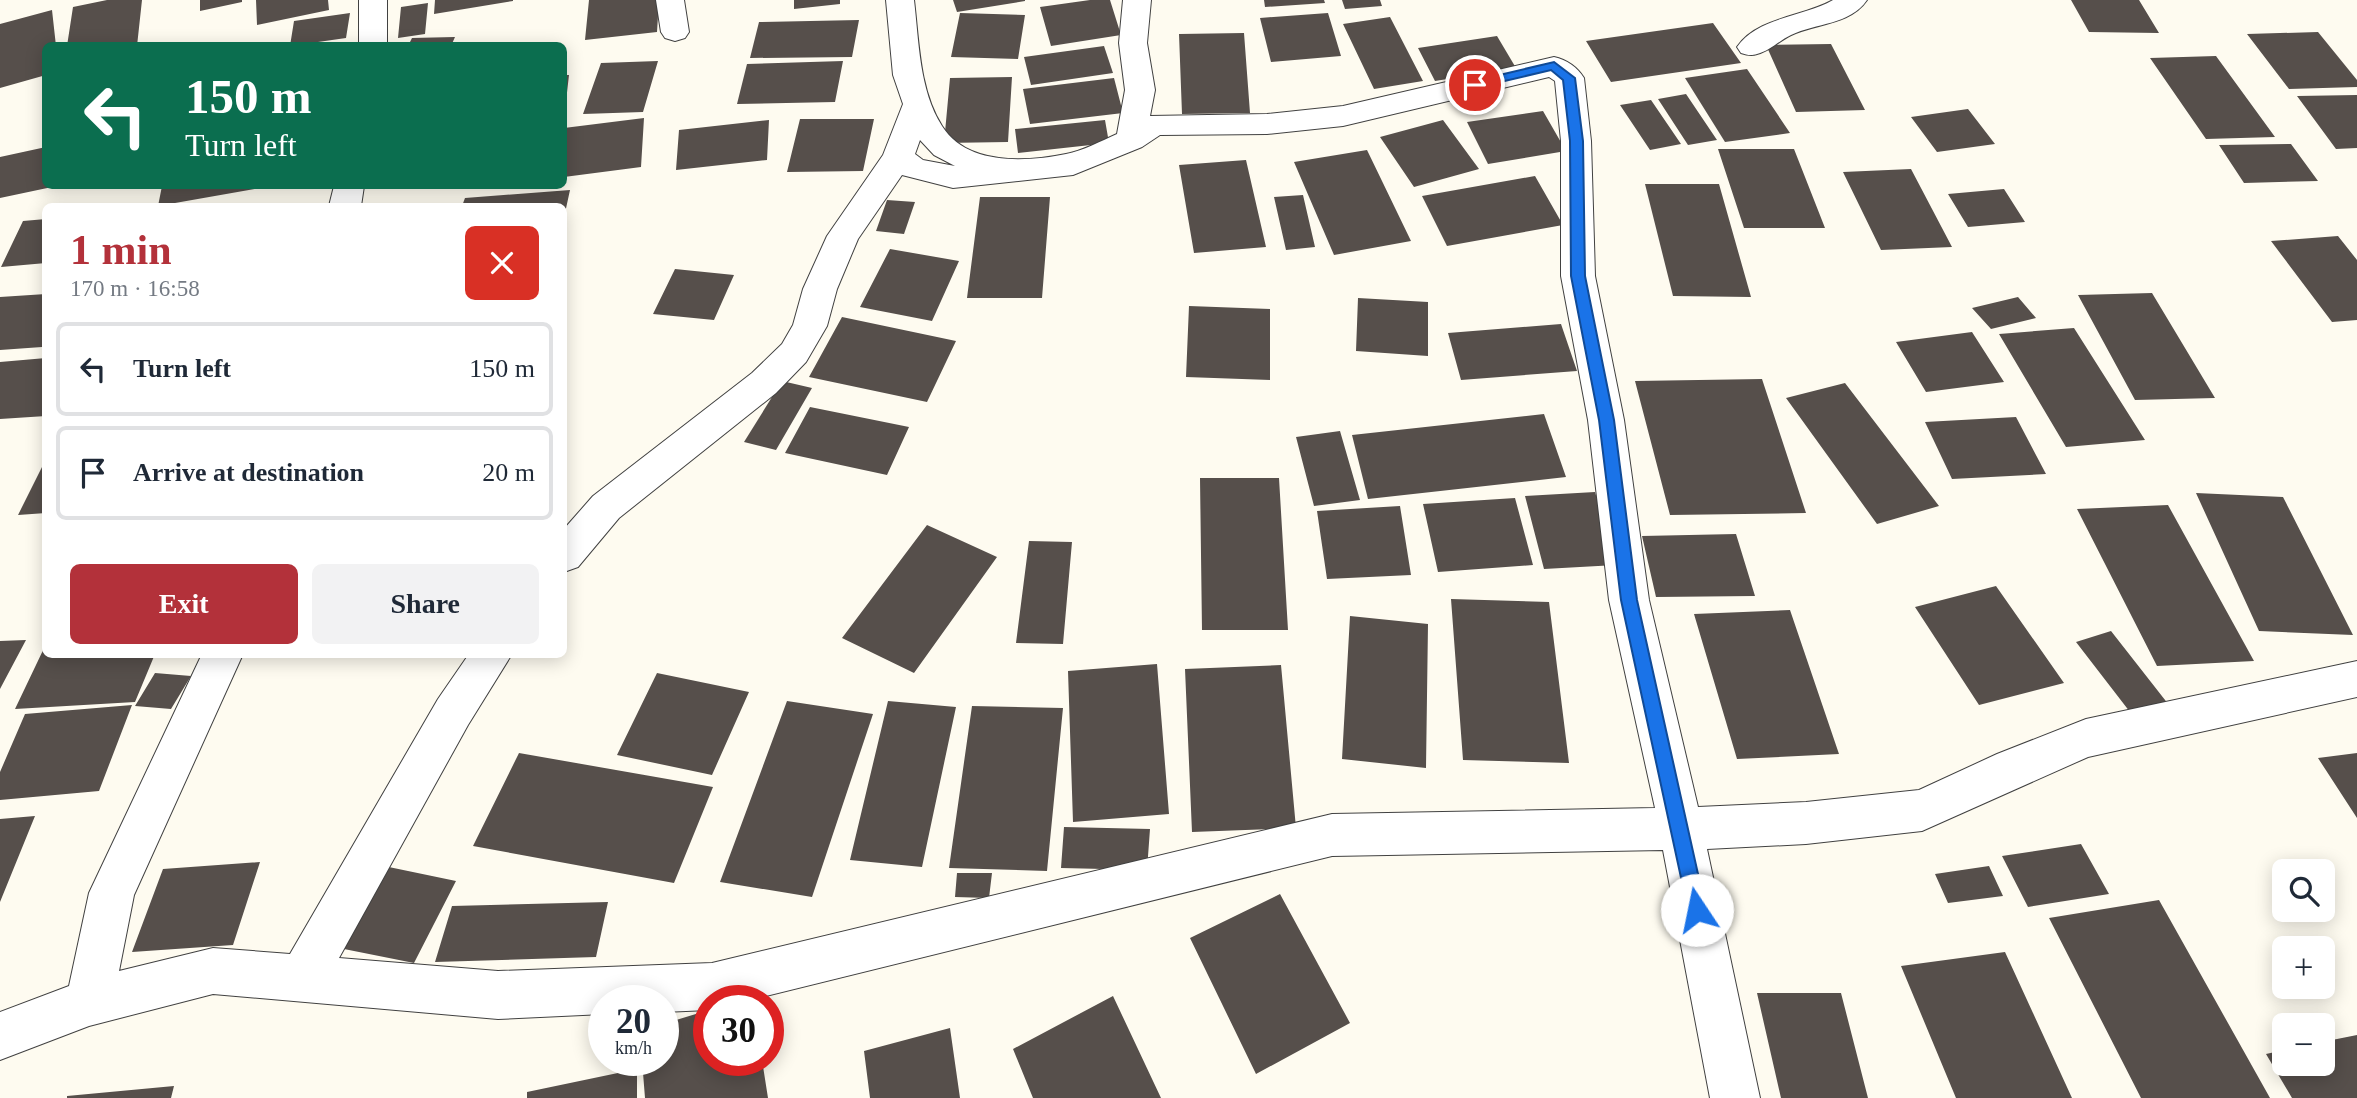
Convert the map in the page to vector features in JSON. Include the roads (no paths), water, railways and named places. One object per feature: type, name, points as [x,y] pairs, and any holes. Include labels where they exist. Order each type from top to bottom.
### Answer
[{"type":"street","points":[[373,0],[373,42]]},
{"type":"street","points":[[670,0],[676,32]]},
{"type":"street","points":[[900,0],[908,75],[925,127],[949,153],[1001,172]]},
{"type":"street","points":[[1131,140],[1140,90],[1133,43],[1137,0]]},
{"type":"street","points":[[1751,47],[1782,28],[1830,14],[1853,0]]},
{"type":"street","points":[[898,157],[914,169],[953,177],[1073,164],[1131,140],[1153,125],[1267,124],[1343,116],[1554,65],[1569,78],[1576,141],[1578,276],[1606,420],[1629,600],[1681,829],[1735,1098]]},
{"type":"street","points":[[567,552],[606,507],[764,383],[794,353],[810,326],[820,289],[843,236],[898,157],[918,104]]},
{"type":"street","points":[[89,1002],[112,893],[221,658]]},
{"type":"street","points":[[301,980],[453,712],[489,658]]},
{"type":"street","points":[[0,1036],[89,1002],[213,971],[498,995],[712,986],[1332,835],[1681,829],[1805,823],[1922,810],[2085,738],[2357,679]]}]
